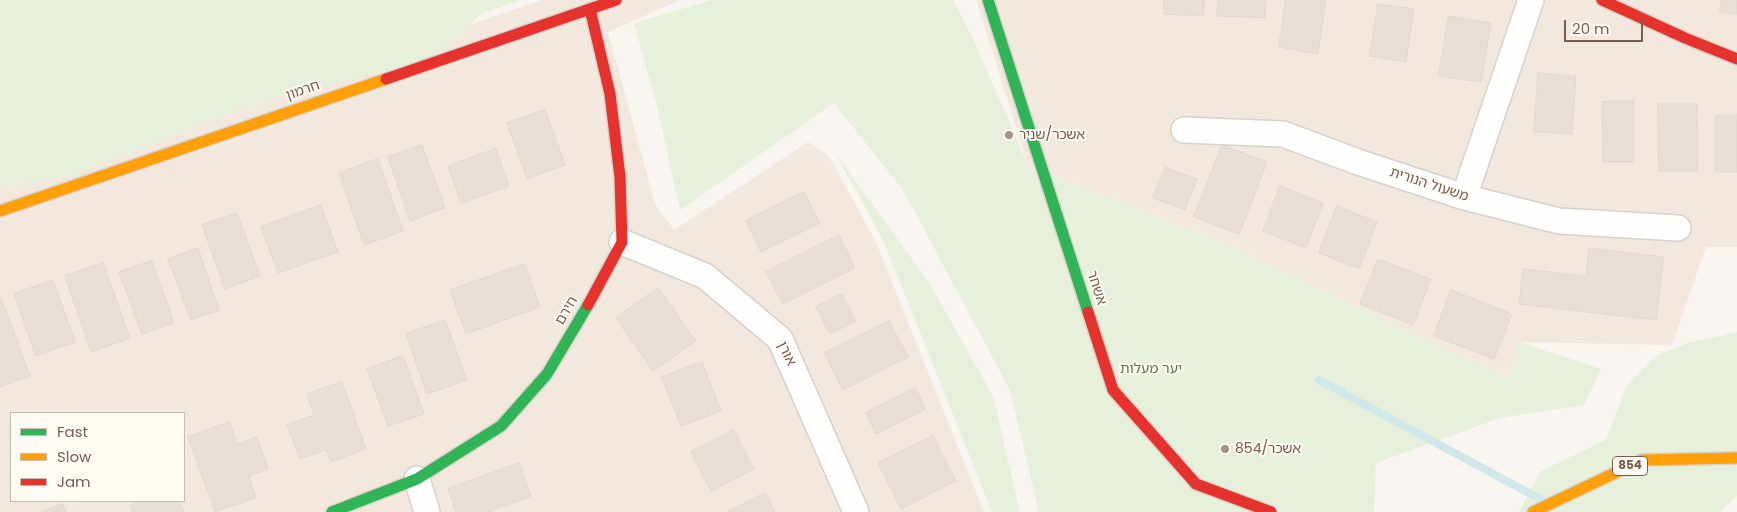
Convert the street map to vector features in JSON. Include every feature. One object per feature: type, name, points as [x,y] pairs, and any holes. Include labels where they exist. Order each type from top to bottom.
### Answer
[{"type":"street","name":"חרמון","points":[[0,211],[616,0]]},
{"type":"street","name":"אשחר","points":[[988,0],[1113,390],[1196,484],[1270,512]]},
{"type":"street","points":[[1464,197],[1531,0]]},
{"type":"street","points":[[1602,0],[1685,38],[1737,58]]},
{"type":"street","points":[[590,8],[610,94],[620,177],[622,242]]},
{"type":"street","name":"משעול הנורית","points":[[1184,130],[1282,134],[1358,162],[1464,197],[1560,220],[1678,228]]},
{"type":"street","name":"חירם","points":[[332,512],[417,479],[501,426],[547,374],[622,242]]},
{"type":"street","name":"אורן","points":[[622,242],[705,276],[780,338],[856,512]]},
{"type":"street","name":"854","points":[[1533,512],[1642,460],[1737,458]]},
{"type":"street","points":[[417,479],[427,512]]},
{"type":"shaded area","points":[[542,0],[680,0],[608,32],[655,204],[674,230],[808,142],[829,156],[876,242],[984,512],[0,512],[0,185]]},
{"type":"shaded area","points":[[976,0],[1737,0],[1737,247],[1706,247],[1672,345],[1520,342],[1509,380],[1235,248],[1028,165]]},
{"type":"green space","points":[[0,0],[521,0],[483,13],[430,59],[241,108],[72,176],[0,187]]},
{"type":"green space","name":"יער מעלות","points":[[712,0],[953,0],[975,43],[1028,165],[1235,248],[1508,379],[1519,342],[1601,369],[1584,405],[1500,418],[1376,463],[1374,512],[1039,512],[1010,390],[903,190],[834,103],[680,210],[658,110],[634,23]]},
{"type":"green space","points":[[834,151],[928,281],[993,396],[1020,512],[992,512],[883,240]]},
{"type":"green space","points":[[1737,332],[1737,496],[1720,512],[1519,512],[1541,471],[1606,440],[1626,387],[1655,356],[1688,343]]},
{"type":"building","points":[[1164,0],[1204,0],[1204,16],[1164,14]]},
{"type":"building","points":[[1218,0],[1266,0],[1265,18],[1217,16]]},
{"type":"building","points":[[1286,0],[1326,0],[1318,54],[1279,47]]},
{"type":"building","points":[[1721,0],[1737,0],[1737,14],[1720,12]]},
{"type":"building","points":[[1378,4],[1414,9],[1406,62],[1370,56]]},
{"type":"building","points":[[1449,16],[1491,23],[1481,82],[1439,76]]},
{"type":"building","points":[[1538,73],[1576,76],[1572,134],[1534,132]]},
{"type":"building","points":[[1634,101],[1634,162],[1603,162],[1602,102]]},
{"type":"building","points":[[1658,104],[1697,104],[1698,171],[1659,171]]},
{"type":"building","points":[[545,110],[565,165],[527,179],[507,123]]},
{"type":"building","points":[[1737,115],[1737,172],[1715,172],[1715,116]]},
{"type":"building","points":[[422,145],[445,208],[410,221],[388,157]]},
{"type":"building","points":[[1222,145],[1267,162],[1239,234],[1194,217]]},
{"type":"building","points":[[496,149],[509,186],[461,203],[448,166]]},
{"type":"building","points":[[378,159],[403,231],[364,245],[339,173]]},
{"type":"building","points":[[1165,167],[1197,179],[1185,210],[1153,198]]},
{"type":"building","points":[[1280,186],[1323,203],[1306,248],[1263,231]]},
{"type":"building","points":[[804,192],[820,223],[761,252],[746,221]]},
{"type":"building","points":[[321,205],[338,252],[278,273],[261,227]]},
{"type":"building","points":[[1337,206],[1377,222],[1359,269],[1319,253]]},
{"type":"building","points":[[237,213],[260,276],[225,289],[202,225]]},
{"type":"building","points":[[839,235],[855,268],[783,304],[766,272]]},
{"type":"building","points":[[198,248],[219,310],[191,320],[168,259]]},
{"type":"building","points":[[1589,248],[1664,257],[1656,320],[1519,304],[1523,269],[1586,276]]},
{"type":"building","points":[[1378,259],[1431,279],[1413,325],[1360,304]]},
{"type":"building","points":[[152,261],[174,323],[142,334],[119,272]]},
{"type":"building","points":[[103,263],[130,338],[91,352],[65,276]]},
{"type":"building","points":[[525,264],[540,307],[466,334],[450,290]]},
{"type":"building","points":[[53,280],[75,342],[36,356],[14,294]]},
{"type":"building","points":[[658,288],[696,341],[653,371],[616,318]]},
{"type":"building","points":[[1451,290],[1512,314],[1494,359],[1434,336]]},
{"type":"building","points":[[842,294],[856,321],[830,334],[816,307]]},
{"type":"building","points":[[0,298],[30,376],[0,387]]},
{"type":"building","points":[[445,320],[467,380],[427,394],[406,334]]},
{"type":"building","points":[[889,321],[908,357],[843,390],[824,353]]},
{"type":"building","points":[[403,356],[424,414],[388,426],[367,369]]},
{"type":"building","points":[[702,362],[721,411],[681,426],[662,377]]},
{"type":"building","points":[[342,382],[366,449],[331,462],[326,450],[300,459],[287,425],[314,415],[307,394]]},
{"type":"building","points":[[915,388],[926,409],[876,434],[866,413]]},
{"type":"building","points":[[230,422],[237,444],[257,437],[268,469],[249,476],[256,498],[215,512],[188,437]]},
{"type":"building","points":[[734,430],[754,469],[711,491],[691,452]]},
{"type":"building","points":[[933,436],[956,481],[901,509],[878,463]]},
{"type":"building","points":[[519,463],[531,496],[489,512],[456,512],[448,489]]},
{"type":"building","points":[[765,493],[775,512],[727,512]]},
{"type":"building","points":[[140,502],[180,502],[184,512],[132,512],[130,505]]},
{"type":"building","points":[[63,504],[66,512],[41,512]]},
{"type":"waterway","points":[[1319,380],[1542,500]]},
{"type":"traffic: fast","points":[[988,0],[1088,312]]},
{"type":"traffic: fast","points":[[332,512],[417,479],[501,426],[547,374],[588,305]]},
{"type":"traffic: slow","points":[[0,211],[386,79]]},
{"type":"traffic: slow","points":[[1533,512],[1642,460],[1737,458]]},
{"type":"traffic: jam","points":[[386,79],[616,0]]},
{"type":"traffic: jam","points":[[1602,0],[1685,38],[1737,59]]},
{"type":"traffic: jam","points":[[588,305],[622,242],[620,177],[610,94],[590,9]]},
{"type":"traffic: jam","points":[[1088,312],[1113,390],[1196,484],[1271,512]]},
{"type":"place","name":"אשכר/שניר","points":[[1009,135]]},
{"type":"place","name":"אשכר/854","points":[[1225,449]]}]
